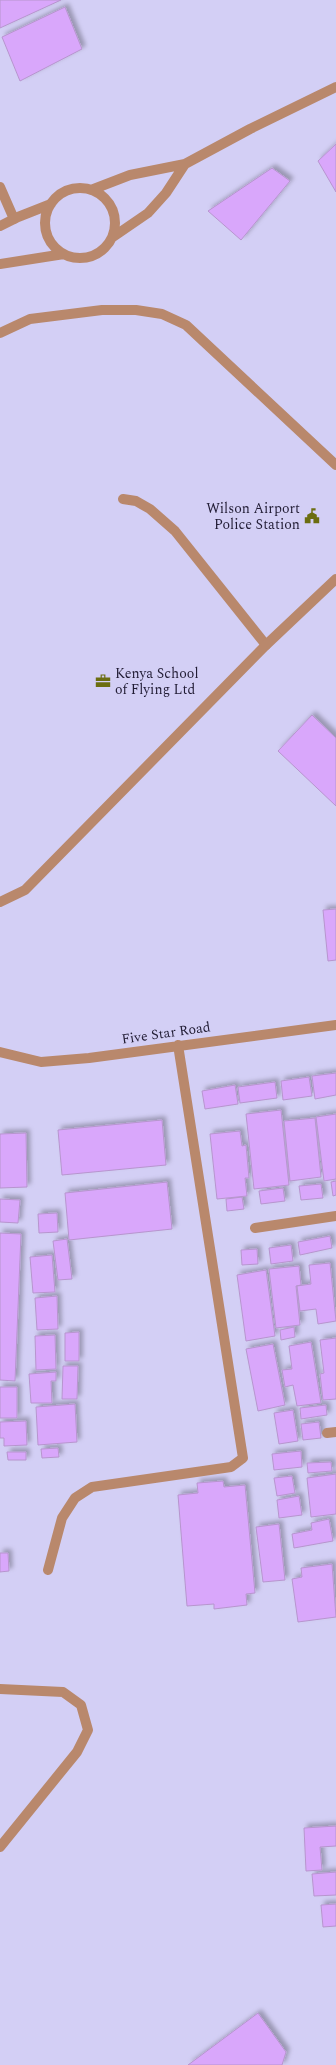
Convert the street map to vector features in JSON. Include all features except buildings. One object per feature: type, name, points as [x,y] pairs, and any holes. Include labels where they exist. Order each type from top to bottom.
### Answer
[{"type":"street","points":[[91,190],[130,175],[185,164],[250,129],[336,87]]},
{"type":"street","points":[[113,237],[115,225],[114,214],[109,203],[102,195],[91,190],[80,188],[68,190],[58,196],[51,204],[46,215],[45,227],[52,242],[64,254],[75,258],[86,258],[97,254],[107,246],[113,237],[148,213],[166,193],[185,164]]},
{"type":"street","points":[[0,187],[14,219]]},
{"type":"street","points":[[0,226],[51,204]]},
{"type":"street","points":[[0,264],[64,254]]},
{"type":"street","points":[[0,333],[30,319],[102,310],[136,310],[162,314],[186,326],[336,465]]},
{"type":"street","points":[[123,499],[136,502],[150,509],[175,530],[266,645]]},
{"type":"street","points":[[0,902],[24,890],[266,645],[336,579]]},
{"type":"street","name":"Five Star Road","points":[[0,1052],[41,1062],[89,1058],[336,1025]]},
{"type":"street","points":[[48,1570],[62,1518],[75,1498],[92,1487],[231,1467],[243,1458],[178,1045]]},
{"type":"street","points":[[255,1228],[336,1216]]},
{"type":"street","points":[[0,1689],[63,1692],[81,1705],[88,1730],[77,1752],[0,1847]]},
{"type":"place","name":"Wilson Airport Police Station","points":[[312,516]]},
{"type":"place","name":"Kenya School of Flying Ltd","points":[[103,681]]}]
